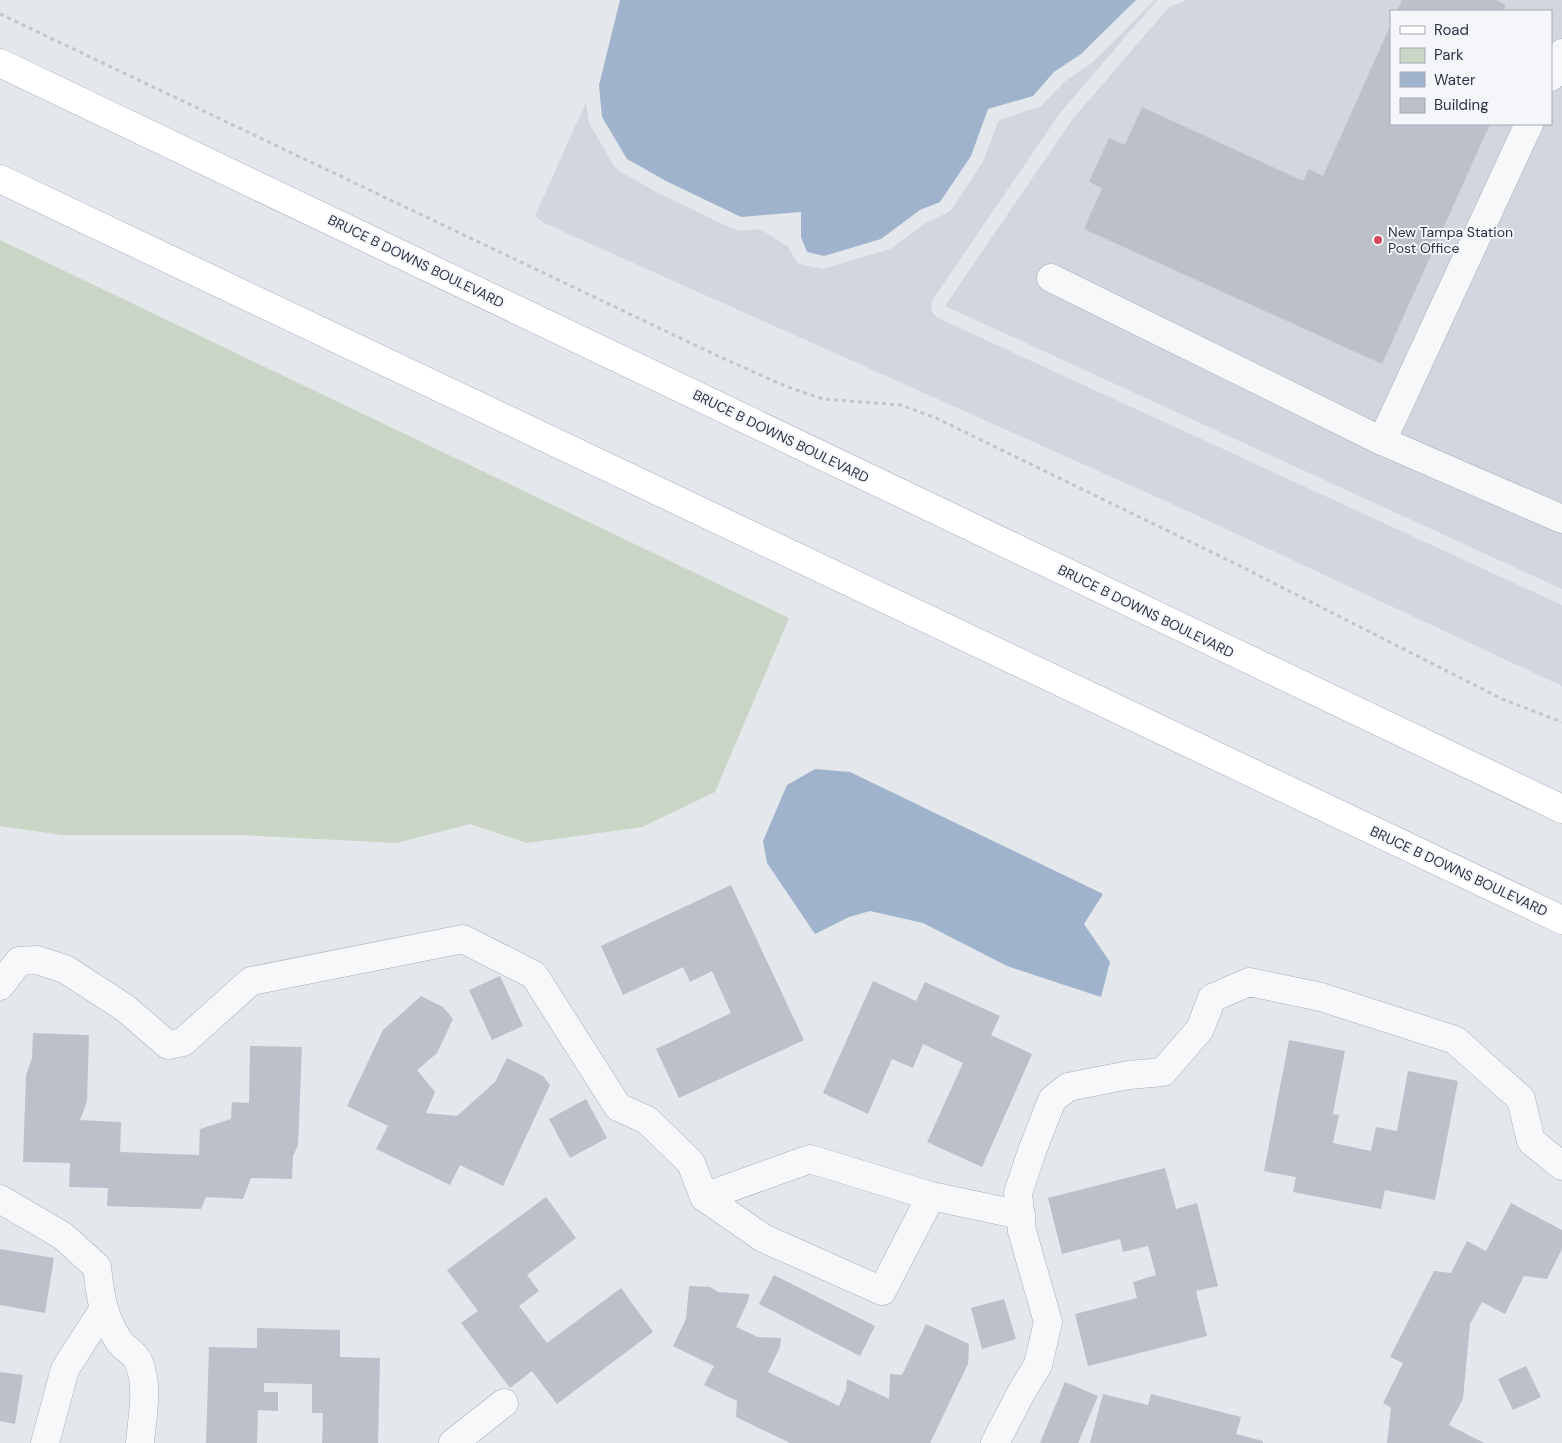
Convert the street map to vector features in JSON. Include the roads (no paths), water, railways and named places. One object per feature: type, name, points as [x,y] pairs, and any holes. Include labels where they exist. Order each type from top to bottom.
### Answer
[{"type":"main road","name":"BRUCE B DOWNS BOULEVARD","points":[[0,63],[1562,809]]},
{"type":"main road","name":"BRUCE B DOWNS BOULEVARD","points":[[0,179],[1562,920]]},
{"type":"street","points":[[1552,76],[1562,53]]},
{"type":"street","points":[[1382,441],[1529,125]]},
{"type":"street","points":[[1051,278],[1382,441],[1562,519]]},
{"type":"street","points":[[0,986],[19,961],[36,960],[65,969],[125,1008],[168,1045],[183,1042],[251,981],[463,939],[534,975],[618,1106],[647,1120],[691,1163],[704,1197],[763,1238],[882,1291],[931,1196]]},
{"type":"street","points":[[995,1443],[1038,1365],[1048,1322],[1022,1231],[1018,1193],[1052,1100],[1068,1087],[1129,1075],[1163,1072],[1200,1029],[1212,998],[1249,982],[1321,996],[1456,1040],[1521,1099],[1530,1141],[1562,1166]]},
{"type":"street","points":[[704,1197],[810,1159],[931,1196],[1021,1215]]},
{"type":"street","points":[[0,1199],[63,1236],[98,1268],[100,1298],[103,1310],[119,1342],[131,1350],[139,1361],[144,1379],[140,1443]]},
{"type":"street","points":[[45,1443],[65,1369],[103,1310]]},
{"type":"street","points":[[453,1443],[504,1403]]},
{"type":"water","points":[[620,0],[1136,0],[1081,54],[1054,72],[1033,96],[988,109],[971,156],[940,202],[920,210],[881,239],[824,256],[807,252],[801,237],[801,212],[741,217],[666,181],[627,159],[602,117],[599,85]]},
{"type":"water","points":[[815,769],[850,772],[1103,894],[1084,924],[1110,962],[1101,997],[1007,966],[923,923],[870,911],[849,917],[815,934],[767,863],[763,841],[787,785]]},
{"type":"place","name":"New Tampa Station Post Office","points":[[1378,240]]}]
